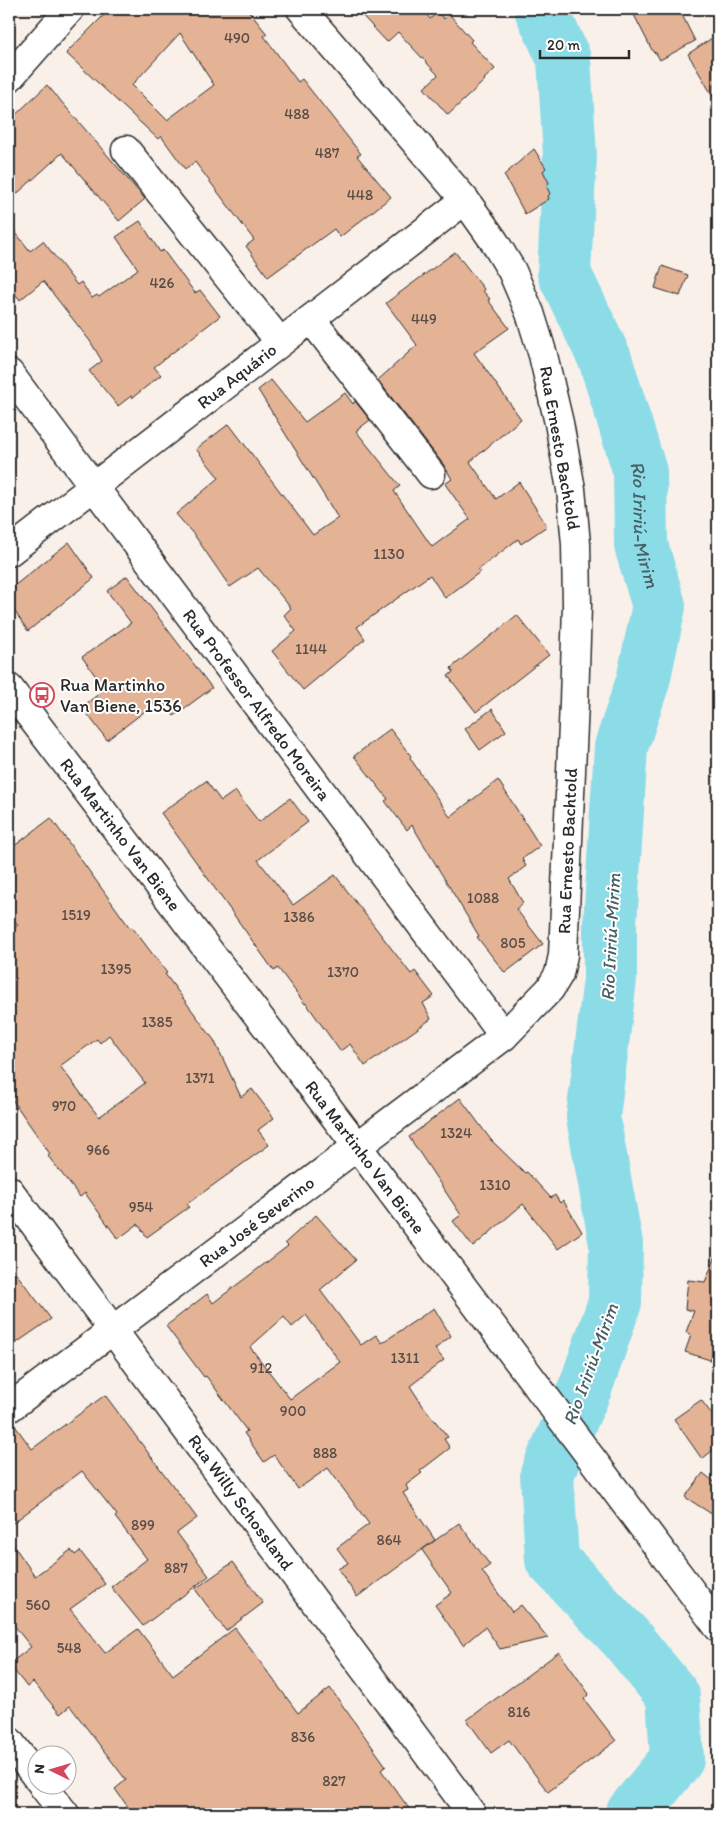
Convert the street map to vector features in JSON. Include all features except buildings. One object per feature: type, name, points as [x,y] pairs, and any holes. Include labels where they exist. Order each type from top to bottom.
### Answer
[{"type":"street","points":[[9,78],[70,9]]},
{"type":"street","name":"Rua Ernesto Bachtold","points":[[301,9],[465,200],[494,241],[530,313],[543,354],[559,423],[571,489],[576,544],[577,606],[563,955],[559,974],[550,989],[504,1036]]},
{"type":"street","points":[[126,150],[280,342]]},
{"type":"street","name":"Rua Aquário","points":[[9,552],[465,200]]},
{"type":"street","points":[[311,319],[432,474]]},
{"type":"street","name":"Rua Professor Alfredo Moreira","points":[[9,373],[504,1036]]},
{"type":"street","name":"Rua Martinho Van Biene","points":[[9,688],[581,1442],[714,1613]]},
{"type":"street","name":"Rua José Severino","points":[[9,1408],[504,1036]]},
{"type":"street","name":"Rua Willy Schossland","points":[[9,1190],[472,1814]]},
{"type":"street","points":[[9,1741],[28,1766]]},
{"type":"street","points":[[50,1796],[64,1814]]},
{"type":"waterway","name":"Rio Iririú-Mirim","points":[[541,9],[564,59],[570,156],[564,273],[605,359],[640,472],[641,545],[659,606],[643,681],[621,747],[610,924],[610,979],[593,1117],[616,1244],[615,1302],[586,1386],[547,1474],[552,1560],[626,1638],[673,1696],[677,1759],[632,1814]]},
{"type":"place","name":"Rua Martinho Van Biene, 1536","points":[[42,695]]}]
